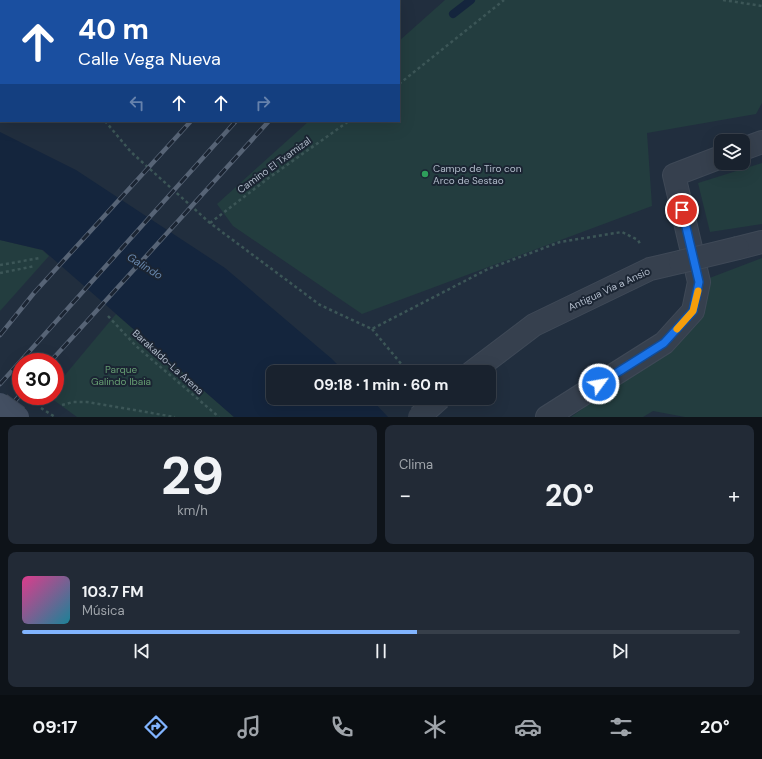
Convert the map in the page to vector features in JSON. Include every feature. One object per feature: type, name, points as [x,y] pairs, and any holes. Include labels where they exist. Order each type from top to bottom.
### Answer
[{"type":"main road","points":[[0,404],[18,417]]},
{"type":"street","points":[[750,146],[762,142]]},
{"type":"street","points":[[547,417],[664,343],[693,311],[699,282],[674,175],[714,160]]},
{"type":"street","name":"Antigua Vía a Ansio","points":[[481,365],[534,325],[650,269],[762,242]]},
{"type":"street","points":[[419,417],[432,405]]},
{"type":"path","points":[[400,83],[504,0]]},
{"type":"path","points":[[723,0],[762,6]]},
{"type":"path","points":[[107,122],[131,152],[210,223],[320,305],[372,329],[402,365]]},
{"type":"path","name":"Camino El Txamizal","points":[[210,223],[270,177],[348,122]]},
{"type":"path","points":[[372,329],[488,269],[560,242],[622,232],[638,240],[650,269]]},
{"type":"path","points":[[0,265],[40,258]]},
{"type":"path","points":[[0,273],[34,266]]},
{"type":"path","name":"Barakaldo-La Arena","points":[[108,316],[136,346],[219,417]]},
{"type":"path","points":[[64,404],[72,402],[87,402],[175,417]]},
{"type":"green space","name":"Campo de Tiro con Arco de Sestao","points":[[445,0],[762,0],[762,103],[756,114],[647,133],[652,206],[362,314],[233,226],[217,204],[308,122],[400,122],[400,40]]},
{"type":"green space","points":[[762,163],[762,224],[710,232],[698,183],[740,170],[750,170],[750,167]]},
{"type":"green space","points":[[0,240],[42,250],[49,256],[0,311]]},
{"type":"green space","points":[[762,258],[762,417],[685,417],[653,411],[643,417],[571,417],[685,335],[699,282]]},
{"type":"green space","name":"Parque Galindo Ibaia","points":[[116,314],[234,417],[77,417],[60,405],[64,405],[64,376]]},
{"type":"water","name":"Galindo","points":[[0,132],[76,170],[225,268],[338,365],[266,365],[266,405],[377,405],[388,417],[234,417],[43,250],[0,240]]},
{"type":"waterway","points":[[453,14],[471,0]]},
{"type":"railway","points":[[0,335],[34,293],[190,122]]},
{"type":"railway","points":[[0,384],[235,122]]},
{"type":"railway","points":[[58,353],[268,122]]},
{"type":"railway","points":[[1,417],[12,404]]},
{"type":"slow traffic","points":[[677,329],[693,311],[698,291]]},
{"type":"place","name":"Campo de Tiro con Arco de Sestao","points":[[425,174]]},
{"type":"route","points":[[599,384],[664,343],[693,311],[699,282],[682,210]]}]
